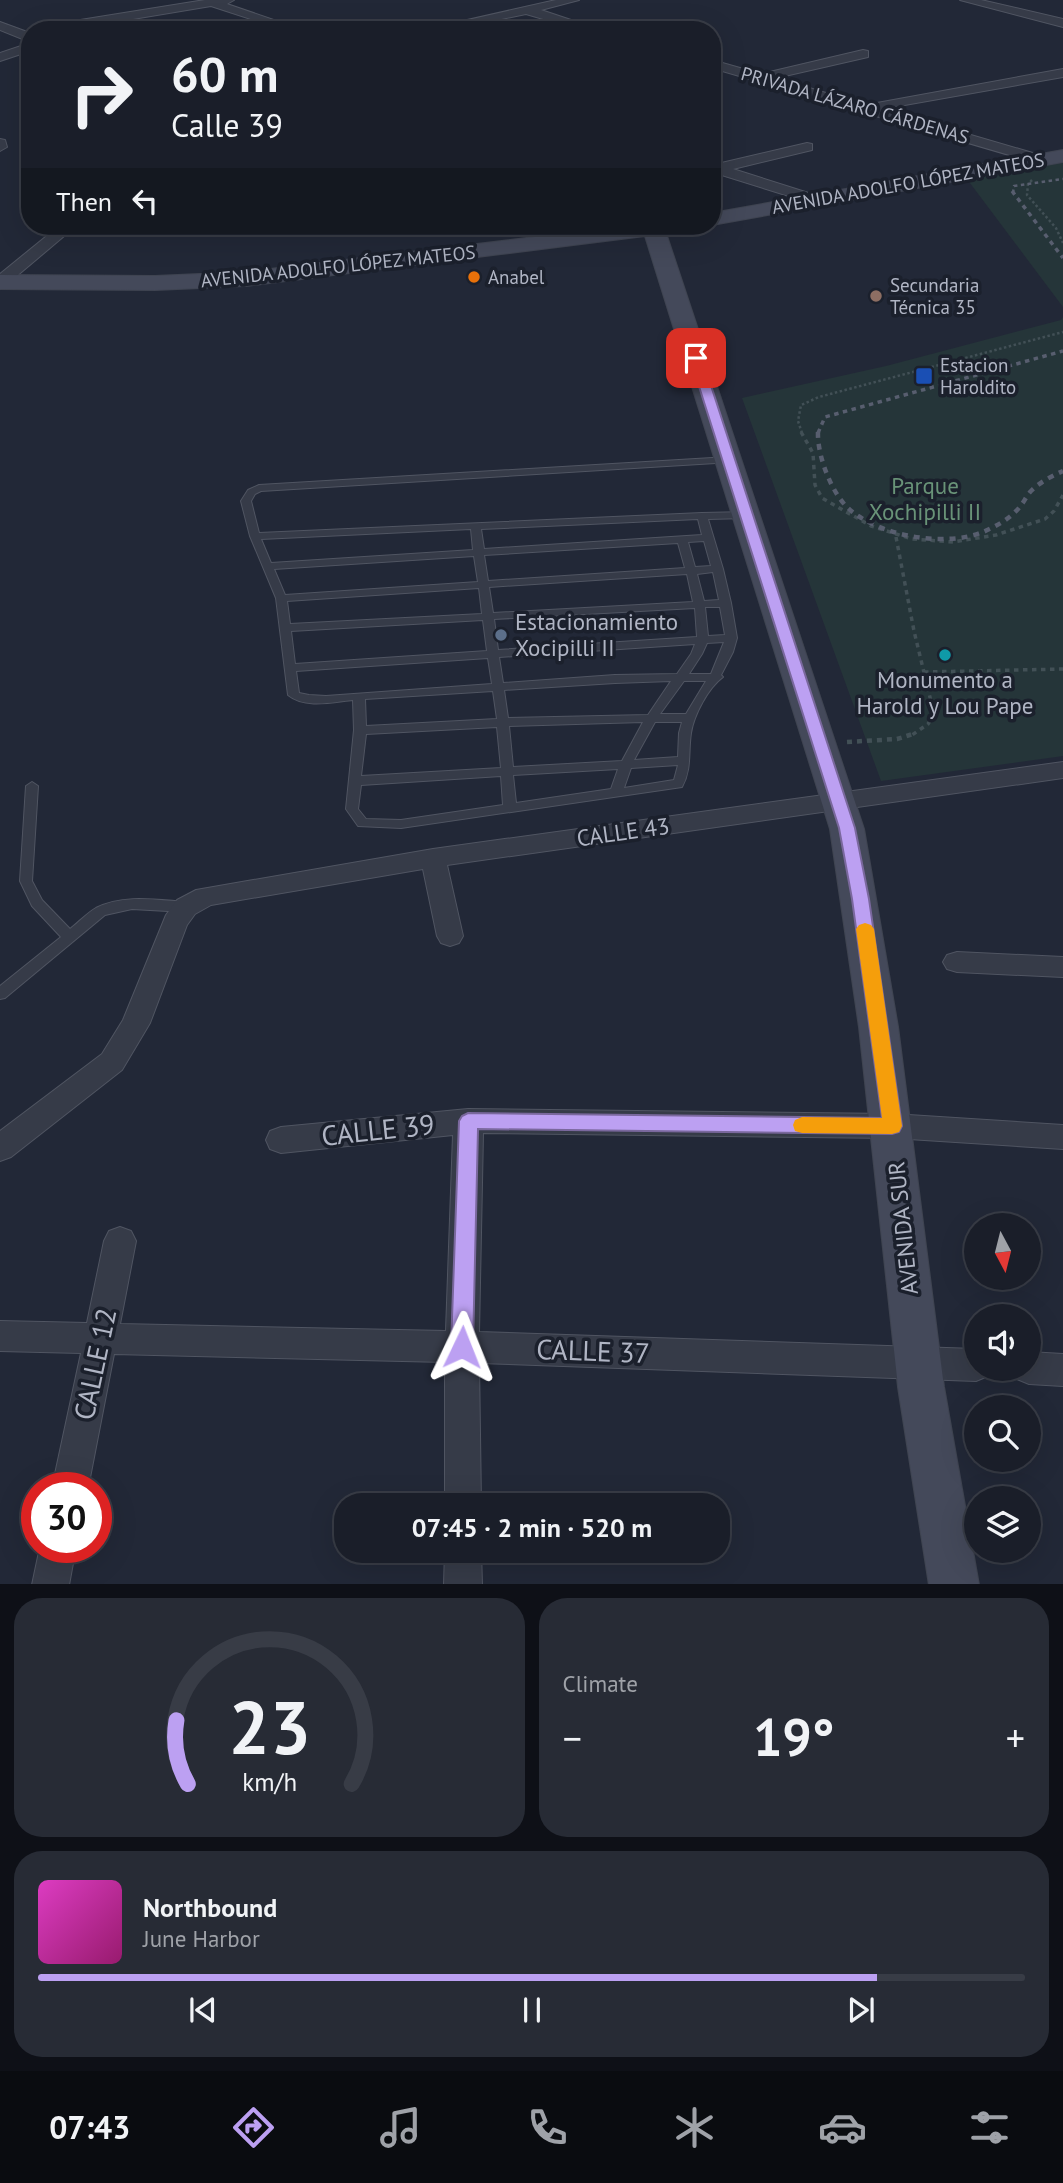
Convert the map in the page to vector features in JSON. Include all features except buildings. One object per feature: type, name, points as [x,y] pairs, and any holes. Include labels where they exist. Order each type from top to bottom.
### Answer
[{"type":"street","points":[[96,21],[228,0]]},
{"type":"street","points":[[469,21],[573,0]]},
{"type":"street","points":[[966,0],[1063,23]]},
{"type":"street","points":[[208,2],[268,21]]},
{"type":"street","points":[[502,3],[563,21]]},
{"type":"street","points":[[1014,11],[1051,7]]},
{"type":"street","points":[[0,26],[21,32]]},
{"type":"street","points":[[0,57],[21,50]]},
{"type":"street","points":[[763,78],[863,54]]},
{"type":"street","name":"PRIVADA LÁZARO CÁRDENAS","points":[[721,66],[864,108],[1040,167]]},
{"type":"street","points":[[864,108],[1063,73]]},
{"type":"street","points":[[721,167],[807,147]]},
{"type":"street","name":"AVENIDA ADOLFO LÓPEZ MATEOS","points":[[721,217],[813,200],[1040,167],[1063,156]]},
{"type":"street","points":[[721,170],[813,200]]},
{"type":"street","points":[[0,282],[57,235]]},
{"type":"street","name":"AVENIDA ADOLFO LÓPEZ MATEOS","points":[[0,282],[209,281],[612,235]]},
{"type":"street","name":"AVENIDA SUR","points":[[667,235],[729,460],[840,801],[861,899],[892,1126],[918,1362],[954,1584]]},
{"type":"street","name":"CALLE 43","points":[[186,907],[197,900],[220,894],[433,858],[1063,770]]},
{"type":"street","points":[[433,858],[450,936]]},
{"type":"street","points":[[0,1148],[112,1062],[136,1023],[158,961],[175,922],[186,907]]},
{"type":"street","points":[[957,962],[1063,967]]},
{"type":"street","points":[[463,1493],[462,1347],[468,1121]]},
{"type":"street","name":"CALLE 39","points":[[281,1140],[468,1121],[892,1126],[1063,1136]]},
{"type":"street","name":"CALLE 12","points":[[73,1472],[120,1241]]},
{"type":"street","name":"CALLE 37","points":[[0,1336],[462,1347],[964,1364]]},
{"type":"street","points":[[1041,1369],[1063,1370]]},
{"type":"street","points":[[50,1584],[55,1563]]},
{"type":"street","points":[[463,1563],[463,1584]]},
{"type":"lane","points":[[717,677],[300,698],[294,695],[291,689],[281,598],[255,536],[246,501],[251,492],[259,488],[729,460]]},
{"type":"lane","points":[[255,536],[747,515]]},
{"type":"lane","points":[[359,696],[360,730],[352,809],[362,823],[401,824],[678,784],[683,775],[683,743],[690,718],[727,659],[731,638],[718,569],[702,516]]},
{"type":"lane","points":[[475,525],[503,723],[510,809]]},
{"type":"lane","points":[[268,566],[709,538]]},
{"type":"lane","points":[[616,794],[623,765],[651,718],[694,658],[702,640],[698,605],[682,540]]},
{"type":"lane","points":[[281,598],[718,569]]},
{"type":"lane","points":[[285,628],[726,603]]},
{"type":"lane","points":[[290,668],[731,638]]},
{"type":"lane","points":[[360,730],[690,718]]},
{"type":"lane","points":[[355,781],[684,761]]},
{"type":"lane","points":[[32,786],[26,881],[37,904],[70,938]]},
{"type":"lane","points":[[0,995],[100,912],[114,906],[137,904],[186,907]]},
{"type":"path","points":[[1040,167],[1028,184],[1027,195],[1056,228],[1063,243]]},
{"type":"path","points":[[1063,332],[819,397],[802,405],[797,418],[800,433],[813,450],[816,463],[814,486],[817,492],[825,501],[868,526],[896,537],[918,542],[944,543],[1004,533],[1043,520],[1054,512],[1063,495]]},
{"type":"path","points":[[822,744],[905,738],[920,733],[929,726],[934,714],[896,537]]},
{"type":"path","points":[[924,672],[1063,668]]},
{"type":"green space","points":[[1063,163],[1063,307],[967,179]]},
{"type":"green space","name":"Parque Xochipilli II","points":[[1063,317],[1063,756],[881,781],[742,398],[886,366],[1061,320]]},
{"type":"railway","points":[[1013,192],[1014,186],[1063,179]]},
{"type":"railway","points":[[1013,192],[1063,258]]},
{"type":"railway","points":[[818,433],[825,417],[1063,351]]},
{"type":"railway","points":[[818,433],[823,464],[833,488],[846,506],[882,528],[917,537],[952,539],[988,530],[1014,513],[1038,485],[1063,471]]},
{"type":"slow traffic","points":[[802,1125],[892,1126],[865,929]]},
{"type":"place","name":"Anabel","points":[[474,277]]},
{"type":"place","name":"Secundaria Técnica 35","points":[[876,296]]},
{"type":"place","name":"Estacion Haroldito","points":[[924,376]]},
{"type":"place","name":"Estacionamiento Xocipilli II","points":[[501,635]]},
{"type":"place","name":"Monumento a Harold y Lou Pape","points":[[945,655]]},
{"type":"route","points":[[462,1347],[468,1121],[892,1126],[861,899],[847,828],[696,358]]}]
